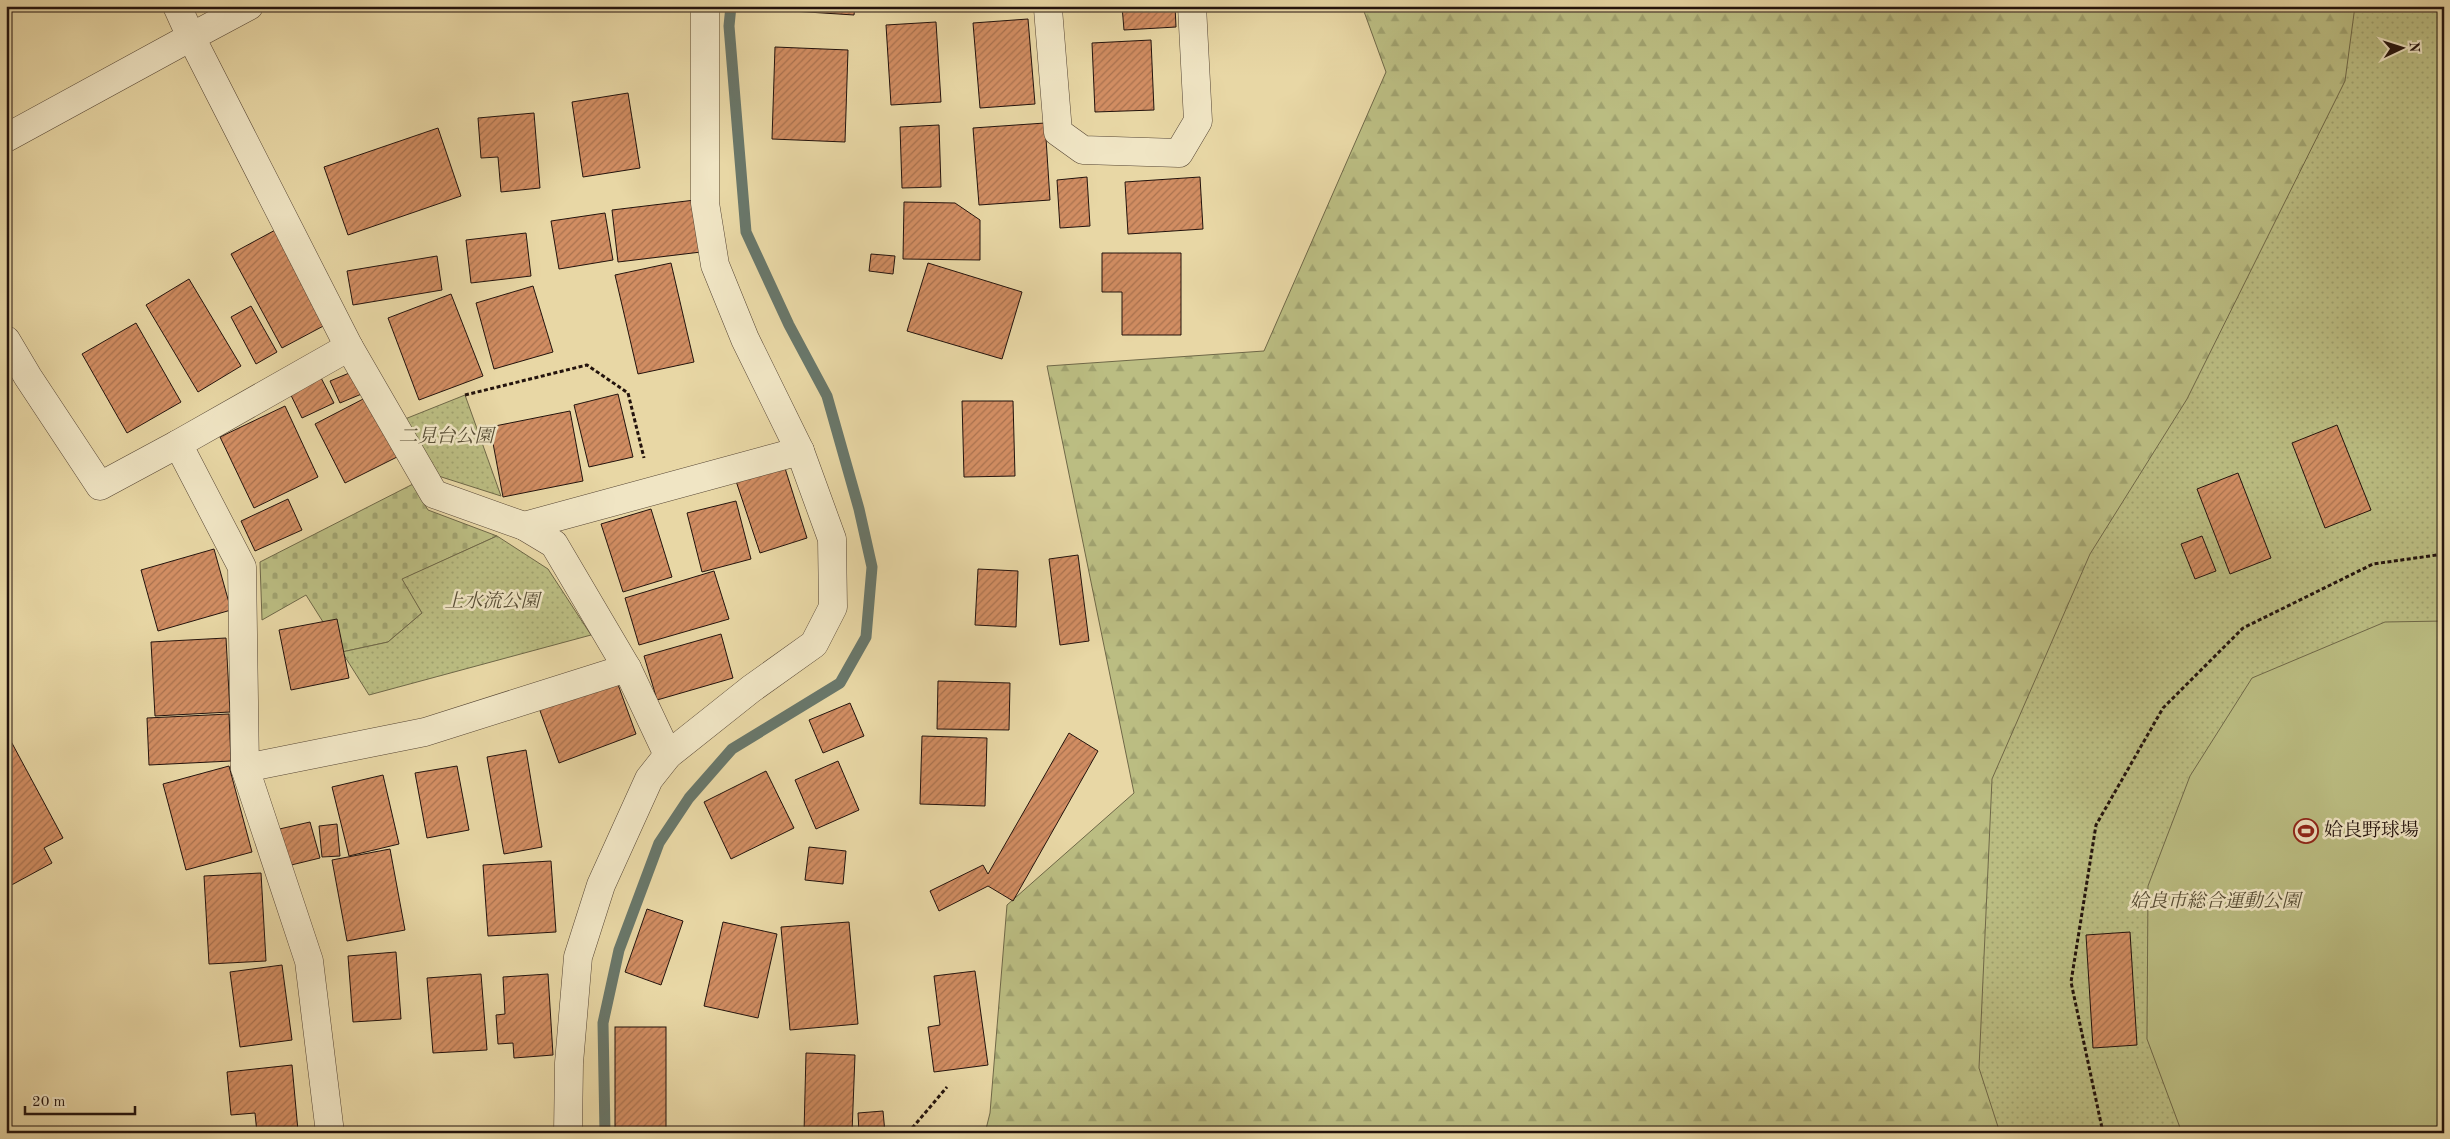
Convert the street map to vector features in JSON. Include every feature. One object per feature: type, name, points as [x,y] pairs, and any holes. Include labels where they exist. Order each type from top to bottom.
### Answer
[{"type":"street","points":[[177,6],[349,347],[434,494],[524,526],[554,544],[627,668],[668,755]]},
{"type":"street","points":[[6,138],[249,6]]},
{"type":"street","points":[[568,1133],[568,1063],[578,957],[602,885],[649,779],[668,755],[751,689],[814,644],[833,608],[832,540],[800,450],[745,339],[715,265],[705,203],[705,6]]},
{"type":"street","points":[[1050,6],[1048,9],[1058,132],[1083,150],[1179,153],[1198,121],[1192,6]]},
{"type":"street","points":[[6,340],[28,377],[100,486],[349,347]]},
{"type":"street","points":[[178,444],[242,567],[244,768],[310,960],[330,1133]]},
{"type":"street","points":[[524,526],[800,450]]},
{"type":"street","points":[[244,768],[425,732],[627,668]]},
{"type":"path","points":[[466,395],[587,365],[628,393],[652,492]]},
{"type":"path","points":[[2105,1133],[2102,1128],[2071,982],[2096,825],[2163,708],[2243,628],[2373,564],[2444,554]]},
{"type":"path","points":[[908,1133],[947,1087]]},
{"type":"green space","points":[[1362,6],[2444,6],[2444,1133],[985,1133],[990,1113],[1007,905],[1134,793],[1047,366],[1264,351],[1386,72]]},
{"type":"green space","name":"姶良市総合運動公園","points":[[2355,6],[2444,6],[2444,1133],[2000,1133],[1979,1068],[1992,779],[2090,554],[2187,399],[2345,81]]},
{"type":"green space","name":"二見台公園","points":[[465,395],[501,496],[429,473],[400,421]]},
{"type":"green space","points":[[413,484],[428,510],[497,536],[403,579],[422,613],[388,642],[342,652],[306,595],[262,620],[260,562]]},
{"type":"green space","name":"上水流公園","points":[[497,536],[548,569],[591,635],[369,695],[342,652],[388,642],[422,613],[402,579]]},
{"type":"green space","name":"姶良野球場","points":[[2444,621],[2444,1133],[2182,1133],[2147,1039],[2148,886],[2190,776],[2252,678],[2385,622]]},
{"type":"building","points":[[792,6],[855,6],[854,15],[792,11]]},
{"type":"building","points":[[1122,6],[1175,6],[1176,27],[1124,30]]},
{"type":"building","points":[[1028,19],[1035,104],[980,108],[973,23]]},
{"type":"building","points":[[936,22],[941,102],[891,105],[886,25]]},
{"type":"building","points":[[1151,40],[1154,110],[1095,112],[1092,43]]},
{"type":"building","points":[[775,47],[848,50],[845,142],[772,139]]},
{"type":"building","points":[[628,93],[640,168],[583,177],[572,102]]},
{"type":"building","points":[[534,113],[540,188],[501,192],[498,157],[481,158],[478,118]]},
{"type":"building","points":[[1045,123],[1050,200],[979,205],[973,128]]},
{"type":"building","points":[[939,125],[941,187],[902,188],[900,127]]},
{"type":"building","points":[[438,128],[461,196],[348,235],[324,167]]},
{"type":"building","points":[[1087,177],[1090,226],[1060,228],[1057,180]]},
{"type":"building","points":[[1200,177],[1203,229],[1128,234],[1125,182]]},
{"type":"building","points":[[695,200],[701,252],[618,262],[612,210]]},
{"type":"building","points":[[904,202],[955,203],[980,220],[980,260],[903,259]]},
{"type":"building","points":[[605,213],[613,260],[559,269],[551,221]]},
{"type":"building","points":[[279,228],[329,323],[282,348],[231,254]]},
{"type":"building","points":[[526,233],[531,276],[471,283],[466,240]]},
{"type":"building","points":[[1102,253],[1181,253],[1181,335],[1122,335],[1122,292],[1102,292]]},
{"type":"building","points":[[871,254],[895,256],[893,274],[869,271]]},
{"type":"building","points":[[437,256],[442,290],[353,305],[347,271]]},
{"type":"building","points":[[671,263],[694,362],[638,374],[615,275]]},
{"type":"building","points":[[928,263],[1022,292],[1002,359],[907,331]]},
{"type":"building","points":[[189,279],[241,366],[198,392],[146,305]]},
{"type":"building","points":[[533,286],[553,352],[494,369],[476,303]]},
{"type":"building","points":[[451,294],[483,376],[419,400],[388,318]]},
{"type":"building","points":[[251,306],[277,352],[256,364],[231,317]]},
{"type":"building","points":[[136,323],[181,402],[127,433],[82,354]]},
{"type":"building","points":[[354,371],[364,393],[340,403],[330,381]]},
{"type":"building","points":[[318,372],[334,403],[302,418],[287,387]]},
{"type":"building","points":[[618,394],[633,457],[589,467],[574,405]]},
{"type":"building","points":[[367,397],[397,457],[345,483],[315,424]]},
{"type":"building","points":[[962,401],[1013,401],[1015,476],[964,477]]},
{"type":"building","points":[[285,406],[318,477],[254,508],[220,437]]},
{"type":"building","points":[[570,411],[583,481],[503,497],[490,427]]},
{"type":"building","points":[[2337,425],[2371,510],[2325,528],[2292,443]]},
{"type":"building","points":[[784,465],[807,538],[760,553],[736,481]]},
{"type":"building","points":[[2238,473],[2271,558],[2230,574],[2197,489]]},
{"type":"building","points":[[288,499],[302,530],[255,551],[241,521]]},
{"type":"building","points":[[736,501],[751,559],[702,572],[687,513]]},
{"type":"building","points":[[651,509],[672,577],[623,592],[601,524]]},
{"type":"building","points":[[2202,536],[2216,571],[2195,579],[2181,544]]},
{"type":"building","points":[[214,549],[231,610],[158,631],[141,570]]},
{"type":"building","points":[[1078,555],[1089,641],[1060,645],[1049,559]]},
{"type":"building","points":[[978,569],[1018,571],[1016,627],[975,625]]},
{"type":"building","points":[[714,571],[729,619],[639,645],[625,598]]},
{"type":"building","points":[[337,619],[349,678],[291,690],[279,630]]},
{"type":"building","points":[[721,634],[733,678],[657,700],[644,656]]},
{"type":"building","points":[[226,638],[230,712],[155,716],[151,642]]},
{"type":"building","points":[[616,679],[636,734],[559,763],[539,708]]},
{"type":"building","points":[[938,681],[1010,683],[1009,730],[937,729]]},
{"type":"building","points":[[850,703],[864,736],[823,753],[809,720]]},
{"type":"building","points":[[229,714],[231,761],[149,765],[147,718]]},
{"type":"building","points":[[6,732],[63,838],[44,848],[52,863],[6,888]]},
{"type":"building","points":[[1069,733],[1098,751],[1013,901],[988,886],[939,911],[930,891],[983,865],[988,874]]},
{"type":"building","points":[[922,736],[987,738],[985,806],[920,804]]},
{"type":"building","points":[[526,750],[542,847],[504,854],[487,757]]},
{"type":"building","points":[[838,761],[859,810],[816,829],[795,780]]},
{"type":"building","points":[[229,766],[252,852],[186,870],[163,784]]},
{"type":"building","points":[[457,766],[469,830],[427,838],[415,773]]},
{"type":"building","points":[[766,771],[794,828],[731,859],[704,802]]},
{"type":"building","points":[[383,775],[399,844],[349,856],[332,787]]},
{"type":"building","points":[[310,822],[320,858],[283,867],[275,830]]},
{"type":"building","points":[[337,824],[340,856],[322,857],[319,826]]},
{"type":"building","points":[[809,847],[846,851],[843,884],[805,880]]},
{"type":"building","points":[[390,849],[405,930],[347,941],[332,860]]},
{"type":"building","points":[[551,861],[556,932],[488,936],[483,865]]},
{"type":"building","points":[[261,873],[266,961],[209,964],[204,876]]},
{"type":"building","points":[[647,909],[683,921],[661,985],[625,972]]},
{"type":"building","points":[[723,922],[777,934],[758,1018],[704,1006]]},
{"type":"building","points":[[849,922],[858,1024],[790,1030],[781,927]]},
{"type":"building","points":[[2130,932],[2137,1045],[2093,1048],[2086,935]]},
{"type":"building","points":[[396,952],[401,1019],[353,1022],[348,956]]},
{"type":"building","points":[[282,965],[292,1040],[240,1047],[230,972]]},
{"type":"building","points":[[975,971],[988,1065],[934,1072],[928,1027],[940,1025],[934,976]]},
{"type":"building","points":[[481,974],[487,1050],[433,1053],[427,978]]},
{"type":"building","points":[[548,974],[553,1055],[514,1058],[513,1043],[498,1044],[496,1015],[505,1014],[503,977]]},
{"type":"building","points":[[615,1027],[666,1027],[666,1131],[615,1131]]},
{"type":"building","points":[[806,1053],[855,1055],[852,1133],[804,1133]]},
{"type":"building","points":[[292,1065],[298,1131],[257,1133],[255,1113],[231,1115],[227,1072]]},
{"type":"building","points":[[883,1111],[885,1133],[859,1133],[858,1113]]},
{"type":"waterway","points":[[605,1133],[603,1023],[619,950],[659,843],[689,798],[732,749],[840,683],[866,637],[872,567],[859,509],[827,396],[789,325],[746,232],[729,26],[731,6]]},
{"type":"place","name":"姶良野球場","points":[[2306,831]]}]
